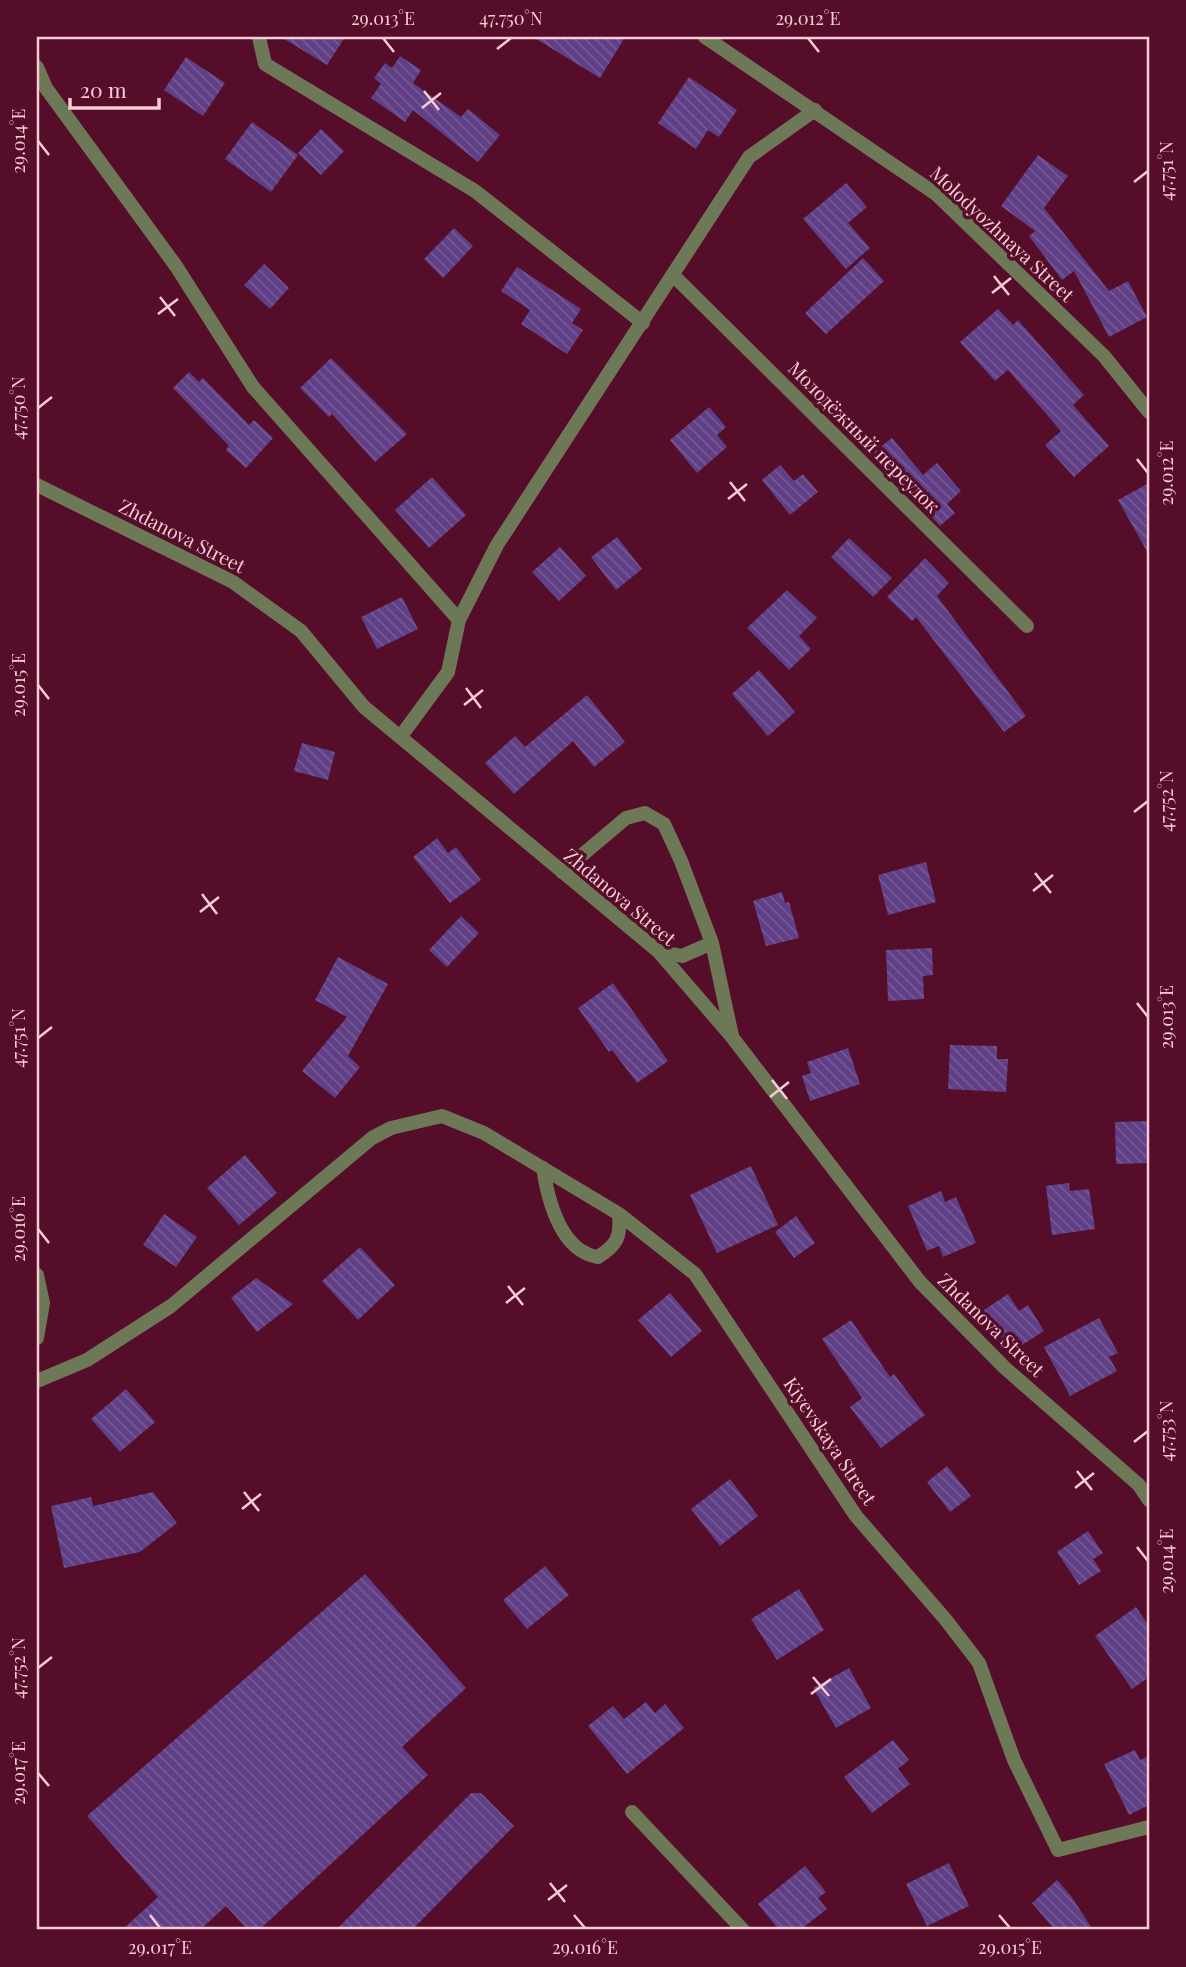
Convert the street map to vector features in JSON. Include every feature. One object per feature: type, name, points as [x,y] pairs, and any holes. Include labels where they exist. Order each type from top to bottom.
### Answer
[{"type":"street","points":[[259,37],[265,64],[475,191],[643,323]]},
{"type":"street","name":"Molodyozhnaya Street","points":[[705,37],[936,194],[1104,356],[1149,412]]},
{"type":"street","points":[[37,67],[46,88],[176,266],[253,387],[459,620]]},
{"type":"street","points":[[401,736],[448,672],[459,620],[497,545],[749,157],[815,110]]},
{"type":"street","name":"Молодёжный переулок","points":[[674,276],[1027,625]]},
{"type":"street","name":"Zhdanova Street","points":[[37,485],[233,582],[301,631],[364,707],[658,951],[732,1037],[920,1282],[1005,1368],[1139,1485],[1149,1500]]},
{"type":"street","points":[[562,872],[626,818],[645,813],[664,824],[712,943],[732,1037]]},
{"type":"street","points":[[658,951],[682,956],[712,943]]},
{"type":"street","name":"Kiyevskaya Street","points":[[37,1381],[88,1360],[171,1306],[372,1138],[391,1128],[442,1116],[484,1133],[619,1214],[695,1274],[856,1516],[946,1619],[979,1663],[1014,1760],[1058,1850],[1149,1827]]},
{"type":"street","points":[[543,1168],[548,1203],[574,1245],[585,1255],[598,1257],[616,1245],[621,1230],[619,1214]]},
{"type":"street","points":[[37,1275],[43,1303],[37,1338]]},
{"type":"street","points":[[632,1812],[743,1930]]},
{"type":"building","points":[[281,37],[345,37],[327,65]]},
{"type":"building","points":[[533,37],[625,37],[600,78]]},
{"type":"building","points":[[400,56],[421,70],[413,83],[461,117],[468,109],[500,135],[478,162],[413,110],[405,122],[371,98],[381,84],[374,78],[385,63],[392,68]]},
{"type":"building","points":[[186,57],[225,83],[203,116],[164,90]]},
{"type":"building","points":[[689,77],[737,110],[719,137],[708,130],[696,149],[658,123]]},
{"type":"building","points":[[252,122],[298,155],[271,192],[225,159]]},
{"type":"building","points":[[321,129],[344,151],[321,175],[298,153]]},
{"type":"building","points":[[1038,155],[1068,176],[1044,208],[1109,291],[1128,281],[1147,317],[1109,337],[1074,271],[1062,280],[1029,236],[1035,231],[1001,206]]},
{"type":"building","points":[[846,183],[867,207],[848,223],[870,248],[846,269],[803,219]]},
{"type":"building","points":[[454,228],[473,246],[443,278],[424,259]]},
{"type":"building","points":[[863,258],[884,281],[826,334],[805,313]]},
{"type":"building","points":[[264,264],[289,288],[270,309],[244,285]]},
{"type":"building","points":[[517,267],[581,309],[572,323],[583,330],[567,354],[521,324],[530,310],[501,291]]},
{"type":"building","points":[[998,309],[1013,325],[1018,320],[1084,395],[1073,405],[1109,446],[1074,477],[1045,445],[1061,431],[1008,370],[995,381],[960,342]]},
{"type":"building","points":[[331,358],[407,434],[375,462],[332,414],[329,417],[300,388]]},
{"type":"building","points":[[189,372],[199,382],[203,378],[249,425],[254,420],[273,438],[246,468],[226,450],[229,446],[173,388]]},
{"type":"building","points":[[709,407],[726,427],[717,435],[727,447],[697,473],[670,440]]},
{"type":"building","points":[[892,438],[923,475],[937,463],[961,491],[947,504],[955,513],[940,526],[873,453]]},
{"type":"building","points":[[780,465],[794,481],[803,474],[818,492],[790,515],[762,480]]},
{"type":"building","points":[[432,477],[466,515],[429,548],[395,510]]},
{"type":"building","points":[[1149,483],[1149,555],[1118,500]]},
{"type":"building","points":[[617,537],[642,569],[616,590],[591,557]]},
{"type":"building","points":[[849,538],[892,578],[873,597],[831,557]]},
{"type":"building","points":[[560,547],[586,576],[559,601],[532,572]]},
{"type":"building","points":[[925,558],[949,583],[937,596],[1026,716],[1004,732],[916,617],[912,621],[887,597]]},
{"type":"building","points":[[787,590],[817,618],[799,636],[811,649],[789,670],[747,628]]},
{"type":"building","points":[[402,597],[418,629],[377,649],[361,617]]},
{"type":"building","points":[[759,670],[795,712],[768,736],[732,694]]},
{"type":"building","points":[[587,695],[625,742],[594,767],[573,741],[514,794],[485,763],[515,736],[525,747]]},
{"type":"building","points":[[302,743],[335,752],[328,780],[294,771]]},
{"type":"building","points":[[437,838],[448,853],[456,847],[481,880],[450,903],[413,857]]},
{"type":"building","points":[[926,862],[936,902],[888,915],[878,875]]},
{"type":"building","points":[[782,892],[785,903],[789,902],[799,938],[766,946],[753,901]]},
{"type":"building","points":[[461,916],[479,933],[447,967],[429,950]]},
{"type":"building","points":[[932,948],[933,975],[923,976],[924,999],[888,1001],[886,950]]},
{"type":"building","points":[[338,957],[388,984],[348,1056],[360,1067],[335,1098],[302,1071],[347,1017],[315,1000]]},
{"type":"building","points":[[613,983],[668,1061],[637,1083],[612,1050],[609,1052],[578,1008]]},
{"type":"building","points":[[950,1045],[997,1046],[997,1059],[1008,1059],[1006,1092],[948,1089]]},
{"type":"building","points":[[848,1048],[860,1084],[810,1101],[802,1076],[811,1073],[807,1062]]},
{"type":"building","points":[[1149,1121],[1149,1163],[1116,1164],[1115,1122]]},
{"type":"building","points":[[245,1155],[277,1193],[239,1225],[207,1188]]},
{"type":"building","points":[[751,1166],[778,1225],[717,1253],[690,1195]]},
{"type":"building","points":[[1069,1183],[1070,1191],[1089,1189],[1095,1229],[1052,1235],[1046,1186]]},
{"type":"building","points":[[941,1191],[945,1202],[956,1197],[976,1243],[943,1257],[939,1246],[927,1251],[908,1206]]},
{"type":"building","points":[[164,1214],[197,1237],[176,1267],[143,1245]]},
{"type":"building","points":[[796,1216],[815,1243],[794,1258],[775,1232]]},
{"type":"building","points":[[360,1247],[395,1285],[358,1320],[322,1281]]},
{"type":"building","points":[[256,1278],[293,1304],[257,1332],[231,1298]]},
{"type":"building","points":[[670,1293],[702,1331],[671,1357],[638,1320]]},
{"type":"building","points":[[1008,1294],[1019,1311],[1028,1305],[1044,1331],[1011,1352],[984,1310]]},
{"type":"building","points":[[1099,1318],[1118,1353],[1109,1357],[1117,1371],[1070,1396],[1044,1347]]},
{"type":"building","points":[[851,1320],[890,1377],[894,1374],[925,1415],[881,1448],[850,1407],[862,1398],[822,1339]]},
{"type":"building","points":[[126,1389],[155,1422],[120,1452],[91,1419]]},
{"type":"building","points":[[947,1466],[971,1496],[950,1512],[927,1482]]},
{"type":"building","points":[[730,1479],[758,1516],[720,1546],[691,1509]]},
{"type":"building","points":[[153,1492],[177,1523],[140,1552],[64,1568],[51,1506],[91,1497],[93,1506]]},
{"type":"building","points":[[1088,1531],[1103,1553],[1093,1559],[1101,1571],[1079,1585],[1057,1552]]},
{"type":"building","points":[[545,1566],[569,1595],[527,1629],[503,1600]]},
{"type":"building","points":[[365,1574],[466,1688],[402,1747],[428,1775],[259,1930],[248,1930],[226,1906],[200,1930],[122,1930],[158,1897],[87,1816]]},
{"type":"building","points":[[799,1589],[824,1630],[777,1660],[751,1619]]},
{"type":"building","points":[[1136,1607],[1149,1626],[1149,1677],[1132,1689],[1095,1636]]},
{"type":"building","points":[[849,1668],[871,1708],[836,1728],[813,1688]]},
{"type":"building","points":[[646,1702],[655,1713],[665,1704],[684,1728],[627,1774],[588,1726],[613,1706],[624,1719]]},
{"type":"building","points":[[893,1740],[909,1760],[898,1769],[910,1784],[872,1813],[844,1777]]},
{"type":"building","points":[[1135,1750],[1140,1760],[1149,1756],[1149,1805],[1129,1815],[1104,1764]]},
{"type":"building","points":[[471,1793],[481,1793],[514,1826],[412,1930],[336,1930]]},
{"type":"building","points":[[949,1863],[969,1906],[927,1926],[906,1884]]},
{"type":"building","points":[[805,1866],[826,1892],[818,1898],[827,1909],[800,1930],[779,1930],[758,1904]]},
{"type":"building","points":[[1057,1880],[1093,1930],[1055,1930],[1032,1903]]}]
